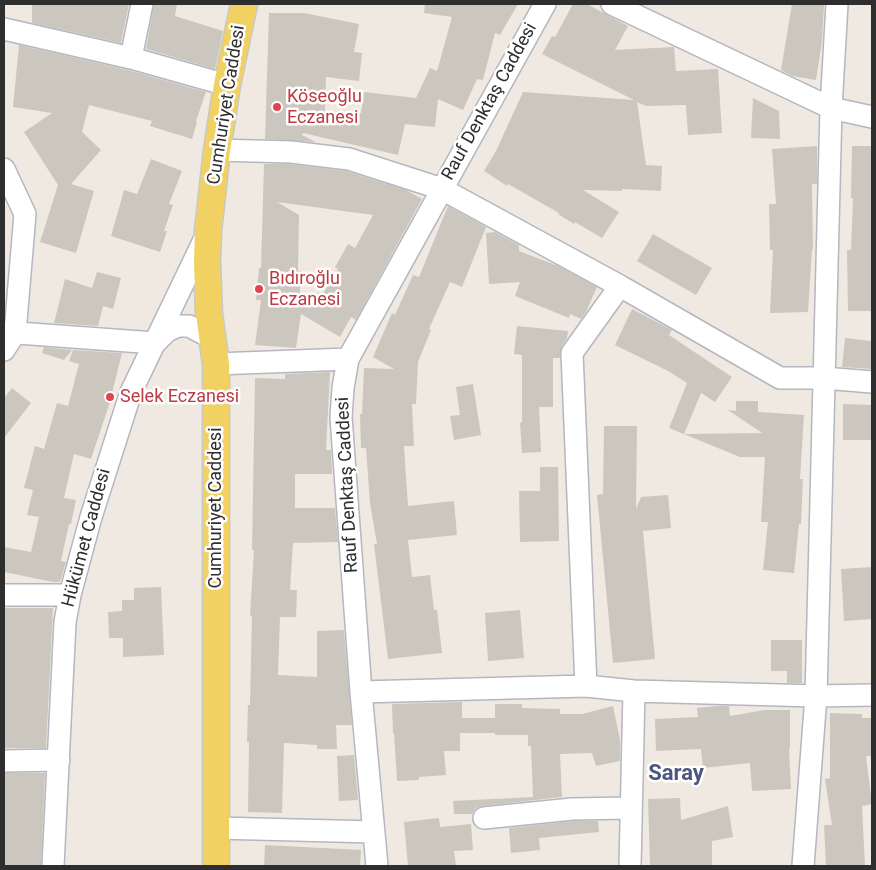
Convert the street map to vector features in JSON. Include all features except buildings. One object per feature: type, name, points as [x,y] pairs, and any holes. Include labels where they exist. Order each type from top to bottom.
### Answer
[{"type":"main road","name":"Cumhuriyet Caddesi","points":[[216,866],[216,364],[212,338],[207,270],[208,231],[217,150],[227,85],[244,4]]},
{"type":"street","points":[[131,58],[142,4]]},
{"type":"street","name":"Rauf Denktaş Caddesi","points":[[377,866],[361,692],[341,417],[348,359],[544,4]]},
{"type":"street","points":[[612,4],[831,108],[872,117]]},
{"type":"street","points":[[803,866],[816,696],[831,108],[837,4]]},
{"type":"street","points":[[4,29],[131,58],[227,85]]},
{"type":"street","points":[[217,150],[291,152],[349,159],[442,189],[620,286],[780,378],[824,378],[872,382]]},
{"type":"street","points":[[4,169],[25,214],[8,338],[155,343],[167,331],[178,326],[189,326],[212,338]]},
{"type":"street","name":"Hükümet Caddesi","points":[[53,866],[65,622],[80,553],[112,448],[132,392],[208,231]]},
{"type":"street","points":[[586,686],[572,354],[620,286]]},
{"type":"street","points":[[216,364],[348,359]]},
{"type":"street","points":[[4,594],[70,594]]},
{"type":"street","points":[[361,692],[586,686],[634,691],[872,696]]},
{"type":"street","points":[[630,866],[634,691]]},
{"type":"street","points":[[4,761],[59,760]]},
{"type":"street","points":[[484,818],[572,809],[631,808]]},
{"type":"street","points":[[217,828],[374,832]]},
{"type":"place","name":"Köseoğlu Eczanesi","points":[[277,107]]},
{"type":"place","name":"Bıdıroğlu Eczanesi","points":[[259,289]]},
{"type":"place","name":"Selek Eczanesi","points":[[110,397]]},
{"type":"district","name":"Saray","points":[[676,774]]}]
